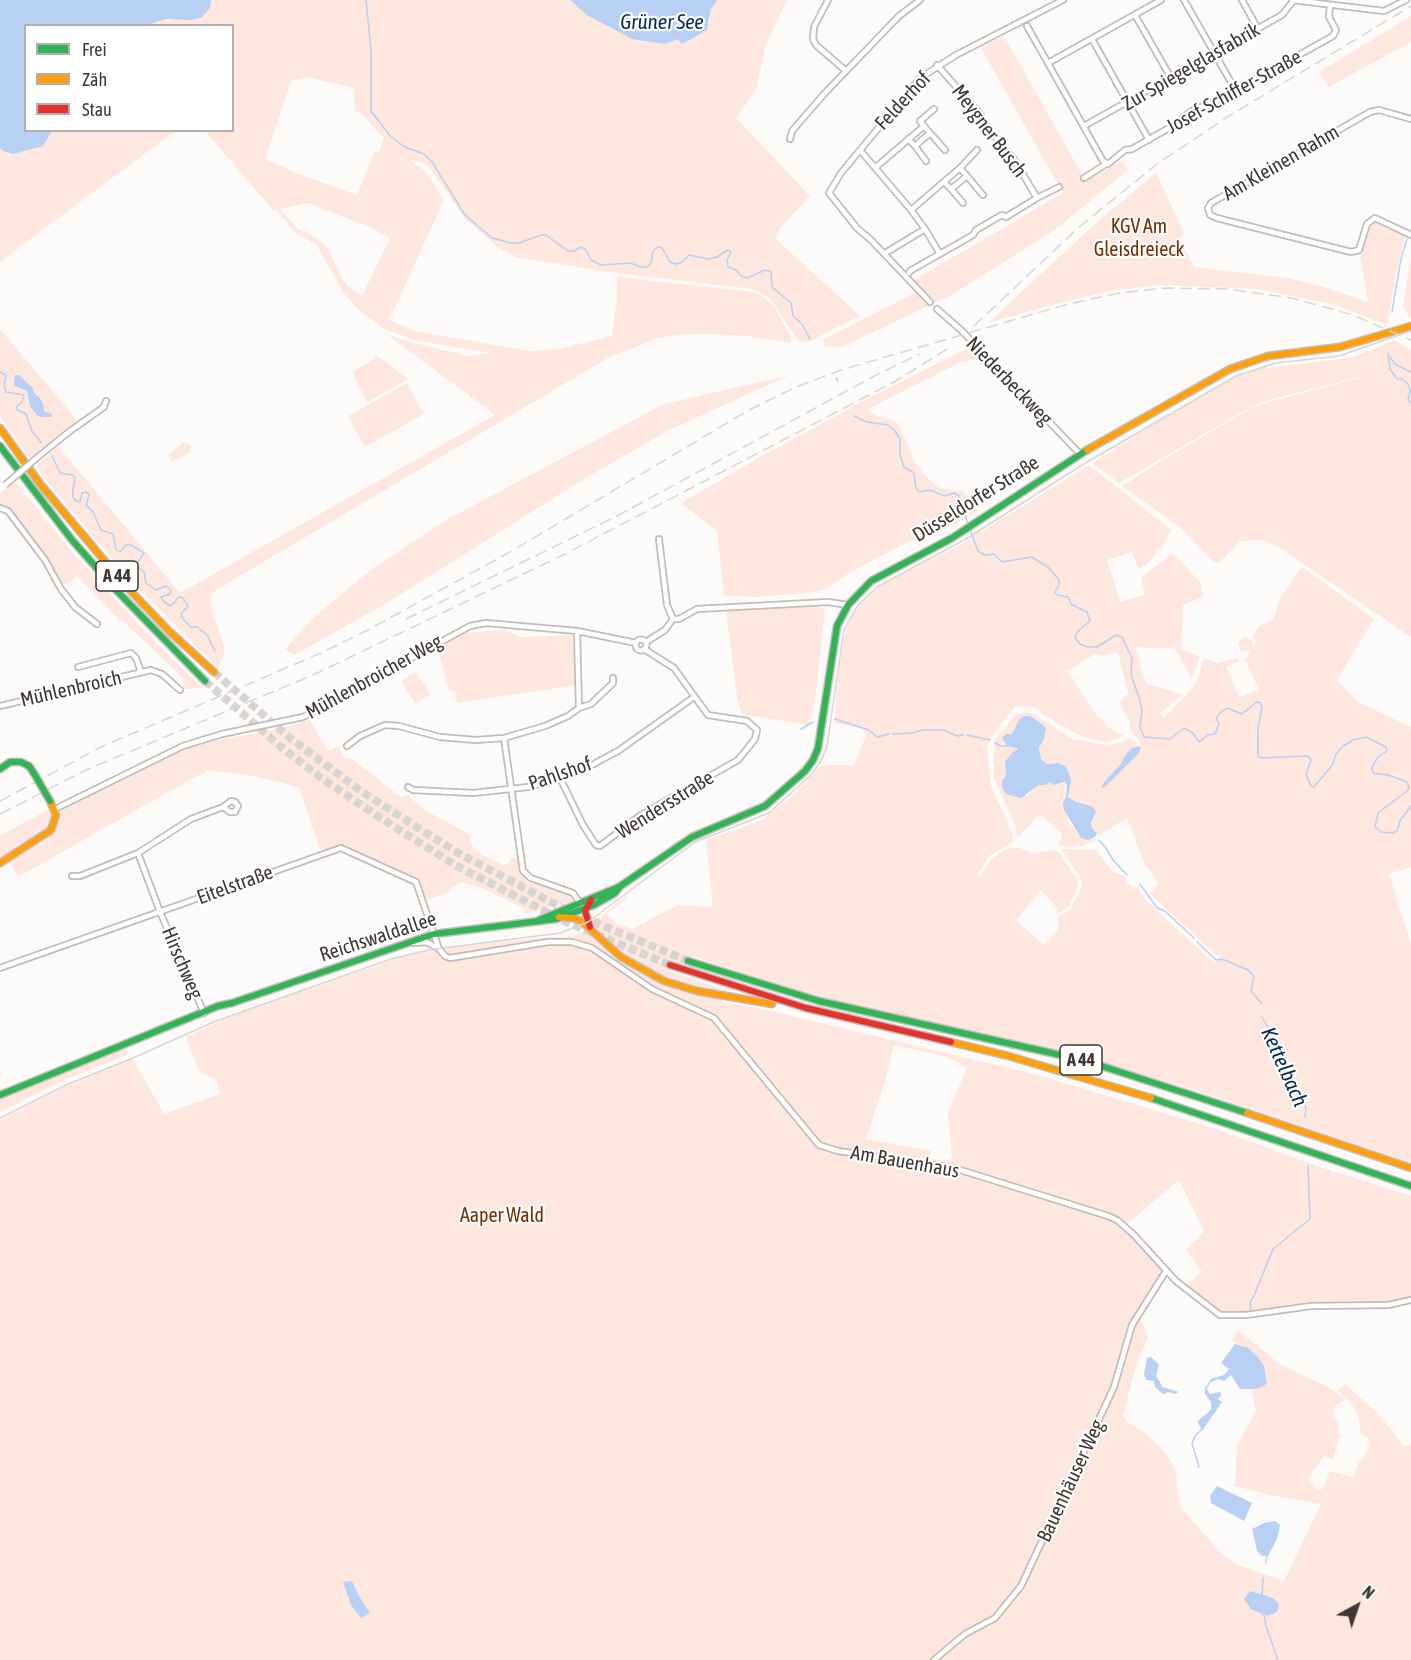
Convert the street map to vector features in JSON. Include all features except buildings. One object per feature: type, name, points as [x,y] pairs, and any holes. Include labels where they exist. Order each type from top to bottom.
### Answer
[{"type":"main road","name":"Düsseldorfer Straße","points":[[692,837],[770,803],[810,764],[818,748],[821,733],[835,634],[848,605],[871,581],[966,529],[1080,454],[1243,364],[1276,354],[1340,347],[1411,326]]},
{"type":"main road","name":"A 44","points":[[0,428],[80,534],[170,632],[214,672]]},
{"type":"main road","name":"A 44","points":[[0,446],[72,540],[117,591],[205,681]]},
{"type":"main road","points":[[0,769],[10,762],[21,762],[29,766],[55,809],[56,820],[51,830],[0,863]]},
{"type":"main road","name":"Reichswaldallee","points":[[0,1095],[204,1013],[434,934],[549,921],[573,912],[591,900],[619,887],[692,837]]},
{"type":"main road","name":"Reichswaldallee","points":[[538,921],[605,900],[619,887]]},
{"type":"main road","points":[[583,906],[590,927]]},
{"type":"main road","points":[[559,917],[577,919],[590,927],[621,957],[664,981],[697,991],[793,1009],[806,1008]]},
{"type":"main road","name":"A 44","points":[[688,961],[819,1001],[1124,1071],[1411,1168]]},
{"type":"main road","name":"A 44","points":[[670,965],[806,1008],[1005,1055],[1121,1088],[1411,1186]]},
{"type":"street","points":[[828,0],[814,27],[813,39],[816,45],[846,71]]},
{"type":"street","points":[[790,139],[792,131],[846,71],[899,16],[920,0]]},
{"type":"street","name":"Felderhof","points":[[930,302],[857,228],[829,193],[834,182],[920,78],[938,65],[1062,0]]},
{"type":"street","points":[[1048,63],[1161,0]]},
{"type":"street","points":[[1184,0],[1236,91]]},
{"type":"street","points":[[1242,0],[1258,29]]},
{"type":"street","name":"Zur Spiegelglasfabrik","points":[[1084,126],[1258,29],[1287,11],[1293,1],[1384,11],[1406,0]]},
{"type":"street","name":"Josef-Schiffer-Straße","points":[[1084,178],[1125,150],[1132,149],[1174,125],[1193,110],[1274,72],[1279,66],[1335,34],[1336,30],[1329,17],[1330,5]]},
{"type":"street","points":[[1135,15],[1171,78]]},
{"type":"street","points":[[1028,26],[1106,164]]},
{"type":"street","points":[[1092,39],[1149,140]]},
{"type":"street","name":"Meygner Busch","points":[[938,65],[981,115],[982,121],[1014,159],[1037,198]]},
{"type":"street","points":[[934,109],[920,121],[945,150]]},
{"type":"street","name":"Am Kleinen Rahm","points":[[1411,119],[1379,111],[1370,112],[1211,202],[1208,208],[1210,215],[1217,218],[1351,252],[1359,250],[1367,224],[1375,218],[1411,235]]},
{"type":"street","points":[[875,168],[924,126]]},
{"type":"street","points":[[915,146],[930,133]]},
{"type":"street","points":[[908,139],[926,161]]},
{"type":"street","points":[[860,150],[911,210],[940,254]]},
{"type":"street","points":[[911,210],[960,168],[977,150]]},
{"type":"street","points":[[960,168],[983,195]]},
{"type":"street","points":[[951,189],[967,176]]},
{"type":"street","points":[[944,182],[963,204]]},
{"type":"street","name":"Meygner Busch","points":[[909,273],[973,235],[984,225],[1002,215],[1006,217],[1059,187]]},
{"type":"street","points":[[887,252],[925,229]]},
{"type":"street","name":"Niederbeckweg","points":[[937,309],[961,330],[1080,454]]},
{"type":"street","points":[[0,489],[70,431],[104,407],[106,401]]},
{"type":"street","points":[[0,508],[8,511],[45,560],[61,589],[75,607],[97,624]]},
{"type":"street","points":[[659,539],[667,605],[673,619]]},
{"type":"street","points":[[673,619],[679,619],[697,609],[709,607],[828,602],[848,605]]},
{"type":"street","points":[[644,649],[646,642],[665,630],[673,619]]},
{"type":"street","name":"Mühlenbroicher Weg","points":[[55,809],[183,746],[222,734],[303,717],[470,626],[486,623],[577,631],[636,643]]},
{"type":"street","points":[[577,631],[579,708]]},
{"type":"street","points":[[646,642],[641,639],[636,643],[638,649],[644,649],[674,668],[694,697]]},
{"type":"street","name":"Mühlenbroich","points":[[78,667],[131,653],[136,658],[141,672]]},
{"type":"street","name":"Mühlenbroich","points":[[0,706],[141,672],[158,671],[180,690]]},
{"type":"street","points":[[347,746],[377,727],[393,725],[424,734],[456,739],[504,738],[551,724],[579,708],[584,708],[613,683],[613,678]]},
{"type":"street","name":"Wendersstraße","points":[[560,778],[583,825],[596,845],[600,846],[642,814],[738,760],[755,739],[757,730],[747,721],[708,716],[694,697]]},
{"type":"street","name":"Pahlshof","points":[[408,787],[413,790],[458,793],[512,789],[560,778],[586,768],[618,751],[694,697]]},
{"type":"street","points":[[504,738],[523,871],[534,879],[573,893],[583,906]]},
{"type":"street","points":[[72,876],[80,876],[138,853],[191,819],[223,807]]},
{"type":"street","name":"Eitelstraße","points":[[0,968],[341,848],[416,882],[434,934]]},
{"type":"street","name":"Hirschweg","points":[[138,853],[160,912],[204,1013]]},
{"type":"street","points":[[434,934],[439,949]]},
{"type":"street","name":"Am Bauenhaus","points":[[410,942],[426,942],[450,958],[548,942],[572,942],[592,948],[652,989],[714,1018],[819,1144],[838,1150],[954,1168],[1117,1220],[1185,1290],[1220,1315],[1246,1315],[1311,1306],[1367,1306],[1411,1301]]},
{"type":"street","name":"Bauenhäuser Weg","points":[[934,1660],[965,1634],[994,1618],[1021,1586],[1114,1387],[1132,1325],[1166,1272]]},
{"type":"green space","points":[[211,0],[570,0],[588,15],[613,29],[710,24],[711,9],[718,0],[787,0],[766,44],[756,90],[736,118],[810,196],[781,227],[775,238],[860,316],[810,341],[801,342],[770,298],[752,289],[616,273],[516,257],[497,246],[466,220],[429,167],[409,159],[426,172],[444,200],[389,320],[414,331],[529,351],[560,349],[612,336],[617,299],[617,277],[753,292],[761,295],[774,306],[791,337],[791,343],[748,336],[683,334],[658,338],[608,358],[216,590],[210,596],[210,602],[224,647],[224,654],[218,668],[132,582],[36,466],[58,446],[180,593],[495,415],[388,335],[468,356],[491,353],[419,341],[386,330],[359,310],[343,292],[316,244],[298,235],[276,210],[273,210],[206,132],[234,132],[234,24],[149,24],[210,8]],"holes":[[[308,77],[354,88],[355,111],[362,114],[384,137],[379,152],[375,151],[357,195],[265,159],[291,81]],[[307,203],[372,228],[390,238],[362,296],[344,282],[327,247],[311,235],[299,230],[280,209]]]},
{"type":"green space","points":[[1411,16],[1411,42],[1329,87],[1319,72]]},
{"type":"green space","points":[[1004,36],[1085,180],[1123,161],[1128,170],[1053,231],[953,294],[842,347],[825,346],[824,339],[923,289],[912,281],[1063,193],[981,48]]},
{"type":"green space","points":[[51,132],[174,132],[0,262],[0,148],[13,154],[43,145]]},
{"type":"green space","name":"KGV Am Gleisdreieck","points":[[1156,173],[1184,233],[1179,238],[1194,267],[1288,278],[1321,286],[1368,302],[1360,256],[1372,222],[1376,221],[1405,236],[1388,323],[1385,324],[1335,305],[1257,289],[1158,285],[1114,290],[988,323],[1097,222]]},
{"type":"green space","points":[[1411,257],[1411,318],[1410,318],[1403,307]]},
{"type":"green space","points":[[0,329],[77,420],[30,458],[0,416]]},
{"type":"green space","points":[[1394,340],[1411,350],[1411,637],[1274,544],[1262,540],[1240,541],[1219,563],[1212,561],[1180,527],[1122,486],[1251,408],[1359,378],[1365,379],[1360,377],[1272,399],[1251,407],[1119,483],[1092,463],[1235,377],[1258,369],[1348,358]]},
{"type":"green space","points":[[972,346],[979,355],[973,360],[961,362],[868,409],[871,414],[894,421],[900,427],[915,462],[926,477],[938,487],[961,491],[971,498],[978,510],[955,524],[918,537],[852,571],[828,588],[815,592],[758,597],[724,596],[717,531],[681,503],[863,401]]},
{"type":"green space","points":[[376,355],[408,379],[367,402],[353,374],[355,370],[370,362]]},
{"type":"green space","points":[[790,375],[669,430],[584,479],[387,603],[294,655],[285,649],[314,617],[372,569],[446,520],[664,404]]},
{"type":"green space","points":[[407,383],[424,414],[365,447],[348,416]]},
{"type":"green space","points":[[184,442],[191,445],[191,452],[171,462],[168,455]]},
{"type":"green space","points":[[1089,465],[1171,530],[1162,547],[1146,565],[1138,569],[1132,552],[1107,560],[1120,602],[1145,595],[1141,578],[1173,553],[1201,583],[1202,597],[1183,605],[1181,649],[1200,657],[1192,678],[1175,649],[1135,647],[1146,684],[1183,694],[1159,714],[1163,718],[1187,695],[1197,681],[1204,658],[1217,663],[1238,658],[1240,661],[1226,667],[1239,697],[1259,690],[1245,659],[1248,658],[1250,651],[1241,651],[1238,643],[1246,637],[1252,641],[1253,647],[1257,641],[1252,637],[1262,623],[1265,624],[1274,619],[1279,600],[1302,567],[1374,619],[1337,680],[1358,702],[1411,727],[1411,867],[1389,874],[1411,944],[1411,1163],[1201,1092],[1083,1056],[888,1014],[812,995],[692,956],[688,967],[673,961],[669,971],[738,994],[699,991],[648,972],[604,940],[592,925],[596,922],[592,924],[590,922],[599,917],[601,919],[601,916],[626,896],[626,899],[607,914],[616,923],[632,929],[678,905],[713,907],[706,840],[762,820],[796,793],[821,765],[854,765],[866,736],[863,729],[834,723],[837,682],[845,634],[853,614],[879,587],[958,546],[971,538],[971,535],[981,532]],"holes":[[[1118,652],[1128,693],[1119,702],[1129,720],[1131,732],[1140,741],[1141,749],[1107,785],[1104,782],[1120,765],[1125,755],[1138,745],[1130,738],[1124,742],[1105,745],[1072,739],[1035,715],[1026,712],[1016,714],[995,740],[993,776],[1015,825],[1017,838],[1040,814],[1061,833],[1062,839],[1058,842],[1060,846],[1083,846],[1096,840],[1094,837],[1089,840],[1081,838],[1068,821],[1065,783],[1053,785],[1050,782],[1039,785],[1027,796],[1006,776],[1005,762],[1017,751],[1012,734],[1019,720],[1044,739],[1039,748],[1041,759],[1047,764],[1057,763],[1065,766],[1068,770],[1071,780],[1067,797],[1091,806],[1095,817],[1091,824],[1092,828],[1099,835],[1127,818],[1145,865],[1159,883],[1150,894],[1216,955],[1222,955],[1214,963],[1146,900],[1138,887],[1128,884],[1125,876],[1113,872],[1096,850],[1061,849],[1079,875],[1082,882],[1081,889],[1071,909],[1058,917],[1059,929],[1044,945],[1016,920],[1041,890],[1057,908],[1057,912],[1069,906],[1078,881],[1058,851],[1034,853],[1019,848],[1009,848],[990,861],[980,877],[977,875],[989,856],[1012,843],[1013,835],[991,786],[987,748],[993,734],[1016,706],[1033,707],[1058,724],[1084,737],[1105,742],[1123,735],[1107,727],[1101,718],[1099,719],[1067,671],[1095,654],[1102,656]]]},
{"type":"green space","points":[[15,482],[76,557],[161,648],[201,687],[182,689],[185,680],[124,622],[120,621],[77,576],[66,585],[59,581],[47,559],[12,511],[5,505],[0,506],[0,493]]},
{"type":"green space","points":[[805,606],[825,608],[817,684],[808,725],[746,715],[741,712],[737,697],[726,610]]},
{"type":"green space","points":[[504,630],[521,637],[572,635],[576,685],[457,703],[455,691],[449,691],[438,648],[462,633]]},
{"type":"green space","points":[[415,672],[431,694],[416,704],[401,682]]},
{"type":"green space","points":[[310,720],[328,751],[338,746],[346,759],[351,758],[401,797],[408,795],[423,809],[471,835],[470,844],[484,856],[503,865],[510,862],[511,858],[520,860],[524,874],[569,893],[572,901],[524,914],[523,908],[484,889],[461,882],[446,894],[426,900],[417,878],[346,846],[320,849],[299,787],[254,776],[207,770],[18,877],[9,861],[53,832],[65,808],[179,751],[216,740],[274,730]]},
{"type":"green space","points":[[51,808],[53,813],[50,826],[0,859],[0,836]]},
{"type":"green space","name":"Aaper Wald","points":[[587,929],[632,966],[721,999],[723,1002],[767,1010],[1046,1077],[1216,1129],[1320,1167],[1411,1196],[1411,1297],[1408,1299],[1376,1305],[1312,1304],[1226,1318],[1182,1288],[1202,1272],[1186,1250],[1204,1231],[1179,1180],[1126,1225],[1165,1272],[1138,1314],[1148,1337],[1137,1362],[1123,1416],[1127,1422],[1144,1432],[1163,1450],[1175,1470],[1180,1507],[1222,1554],[1238,1565],[1284,1581],[1321,1504],[1235,1486],[1237,1446],[1256,1411],[1251,1389],[1256,1389],[1267,1382],[1267,1377],[1264,1366],[1253,1352],[1232,1341],[1236,1332],[1239,1331],[1281,1365],[1328,1387],[1346,1399],[1336,1405],[1332,1412],[1339,1426],[1337,1433],[1340,1434],[1333,1460],[1324,1456],[1308,1478],[1318,1491],[1323,1488],[1330,1471],[1354,1477],[1358,1463],[1363,1459],[1369,1445],[1368,1437],[1361,1434],[1355,1409],[1338,1390],[1345,1384],[1377,1412],[1404,1447],[1411,1445],[1411,1660],[0,1660],[0,1120],[67,1086],[133,1059],[164,1114],[220,1094],[216,1080],[199,1071],[186,1037],[236,1014],[410,954],[437,949],[441,956],[449,959],[549,944],[571,943],[598,951],[653,990],[657,988],[634,975],[599,949],[568,941],[567,936],[576,935]],"holes":[[[894,1045],[948,1057],[967,1067],[948,1113],[952,1161],[930,1159],[931,1151],[866,1139]],[[352,1581],[369,1612],[361,1618],[343,1583]]]},
{"type":"green space","points":[[565,937],[566,940],[549,940],[453,955],[447,954],[443,948]]},
{"type":"green space","points":[[124,1049],[129,1054],[64,1080],[0,1112],[0,1100]]},
{"type":"water","points":[[0,0],[211,0],[210,8],[201,18],[189,20],[167,19],[151,24],[24,24],[24,132],[51,132],[43,146],[13,154],[0,148]]},
{"type":"water","name":"Grüner See","points":[[570,0],[718,0],[711,9],[707,30],[682,44],[678,39],[665,44],[632,39],[587,15]]},
{"type":"water","points":[[15,375],[19,375],[33,388],[34,393],[43,404],[44,411],[52,414],[52,417],[37,415],[30,406],[27,391],[15,386]]},
{"type":"water","points":[[1024,716],[1029,716],[1046,728],[1039,748],[1041,759],[1047,764],[1058,763],[1068,770],[1071,780],[1068,797],[1091,806],[1096,811],[1091,824],[1097,833],[1089,840],[1081,838],[1064,810],[1067,786],[1065,782],[1039,785],[1021,798],[1006,794],[1002,787],[1002,780],[1006,776],[1005,762],[1017,748],[1007,746],[1002,738],[1006,734],[1012,734],[1019,720]]},
{"type":"water","points":[[1140,746],[1138,754],[1101,789],[1125,755],[1132,748]]},
{"type":"water","points":[[1235,1344],[1248,1348],[1258,1357],[1264,1366],[1267,1382],[1256,1389],[1240,1389],[1231,1375],[1224,1381],[1218,1379],[1211,1382],[1207,1388],[1208,1392],[1210,1394],[1220,1392],[1218,1399],[1222,1402],[1202,1431],[1198,1422],[1211,1410],[1211,1402],[1205,1394],[1205,1388],[1211,1379],[1224,1375],[1229,1369],[1221,1363]]},
{"type":"water","points":[[1151,1357],[1159,1365],[1156,1376],[1162,1387],[1179,1392],[1163,1394],[1155,1387],[1154,1381],[1146,1380],[1144,1374],[1147,1358]]},
{"type":"water","points":[[1217,1486],[1252,1503],[1244,1521],[1211,1503],[1210,1496]]},
{"type":"water","points":[[1275,1521],[1280,1525],[1277,1539],[1268,1556],[1262,1556],[1257,1551],[1252,1529]]},
{"type":"water","points":[[352,1581],[370,1613],[361,1618],[351,1605],[343,1582]]},
{"type":"water","points":[[1250,1591],[1273,1598],[1279,1604],[1277,1612],[1267,1616],[1251,1609],[1244,1599]]},
{"type":"waterway","points":[[366,0],[371,50],[371,111],[391,137],[405,147],[424,154],[432,162],[465,215],[492,238],[519,243],[546,235],[568,251],[581,247],[586,250],[591,260],[601,265],[630,263],[647,267],[651,263],[653,251],[658,247],[662,248],[670,262],[677,264],[689,255],[708,259],[717,257],[728,250],[731,252],[727,260],[728,267],[736,270],[741,276],[747,278],[765,270],[771,272],[772,287],[791,303],[793,316],[802,324],[810,339]]},
{"type":"waterway","points":[[1392,312],[1401,259],[1407,239]]},
{"type":"waterway","points":[[1388,353],[1390,369],[1397,379],[1402,379],[1408,384],[1410,391],[1408,400],[1411,403]]},
{"type":"waterway","points":[[1390,357],[1395,364],[1411,372]]},
{"type":"waterway","points":[[0,372],[6,375],[4,386],[6,392],[24,395],[17,410],[26,414],[32,431],[41,442]]},
{"type":"waterway","points":[[854,416],[867,422],[888,425],[895,431],[900,439],[900,455],[904,467],[914,473],[916,488],[919,492],[929,490],[945,496],[954,493],[959,496],[968,524]]},
{"type":"waterway","points":[[52,456],[60,473],[73,475],[75,478],[73,497],[76,501],[80,502],[82,493],[86,492],[89,495],[86,505],[93,512],[101,530],[113,534],[116,549],[120,552],[126,545],[131,545],[144,553],[136,565],[144,572],[146,583],[156,590],[166,586],[171,590],[170,594],[161,597],[171,606],[179,597],[183,598],[188,606],[181,614],[183,619],[191,627],[197,627],[207,635],[215,651]]},
{"type":"waterway","points":[[970,529],[978,551],[985,555],[994,554],[1002,562],[1032,557],[1049,568],[1059,580],[1055,592],[1057,595],[1068,597],[1071,604],[1087,612],[1090,621],[1078,631],[1075,638],[1080,644],[1097,647],[1116,635],[1122,637],[1132,658],[1131,675],[1142,710],[1140,727],[1144,737],[1170,739],[1184,728],[1193,733],[1199,742],[1208,735],[1215,734],[1219,724],[1216,718],[1221,712],[1227,708],[1242,714],[1257,702],[1262,707],[1258,729],[1258,756],[1262,758],[1308,756],[1311,760],[1306,774],[1311,786],[1314,787],[1333,764],[1336,754],[1343,746],[1353,740],[1366,737],[1386,747],[1387,751],[1378,757],[1372,767],[1373,773],[1388,775],[1407,782],[1409,787],[1378,813],[1375,827],[1381,832],[1397,831],[1400,821],[1411,806]]},
{"type":"waterway","name":"Kettelbach","points":[[835,719],[869,730],[877,737],[889,734]]},
{"type":"waterway","name":"Kettelbach","points":[[801,729],[813,722]]},
{"type":"waterway","name":"Kettelbach","points":[[893,734],[944,730],[957,736],[963,735]]},
{"type":"waterway","name":"Kettelbach","points":[[967,735],[990,740]]},
{"type":"waterway","name":"Kettelbach","points":[[995,743],[1007,746]]},
{"type":"waterway","name":"Kettelbach","points":[[1099,840],[1127,875]]},
{"type":"waterway","name":"Kettelbach","points":[[1140,884],[1157,908],[1165,911],[1194,938]]},
{"type":"waterway","name":"Kettelbach","points":[[1197,942],[1216,960],[1222,959],[1248,970],[1254,976],[1251,991],[1262,1004]]},
{"type":"waterway","name":"Kettelbach","points":[[1262,1017],[1306,1108],[1305,1117]]},
{"type":"waterway","name":"Kettelbach","points":[[1251,1311],[1250,1302],[1273,1249],[1310,1219],[1308,1166]]},
{"type":"waterway","name":"Kettelbach","points":[[1199,1467],[1192,1443],[1202,1429]]},
{"type":"waterway","name":"Kettelbach","points":[[1266,1563],[1267,1555]]},
{"type":"waterway","name":"Kettelbach","points":[[1262,1596],[1263,1578]]},
{"type":"waterway","name":"Kettelbach","points":[[1264,1615],[1278,1660]]},
{"type":"tunnel","points":[[214,672],[290,738],[361,791],[462,855],[568,911],[688,961]]},
{"type":"tunnel","points":[[205,681],[281,747],[320,777],[455,865],[564,921],[670,965]]},
{"type":"tram line","points":[[0,1118],[66,1085],[216,1021],[391,959],[428,950],[560,933],[588,922],[695,842],[769,813],[812,774],[827,746],[844,630],[858,605],[877,587],[966,539],[1082,465],[1236,376],[1276,363],[1339,356],[1411,331]]},
{"type":"railway","points":[[974,326],[1078,228],[1157,164],[1229,116],[1411,6]]},
{"type":"railway","points":[[0,801],[101,747],[321,653],[368,630],[510,552],[749,410],[796,387],[841,370],[1068,304],[1120,293],[1163,288],[1228,289],[1292,298],[1353,315],[1411,340]]},
{"type":"railway","points":[[0,814],[86,770],[313,675],[565,554],[894,382],[952,346]]},
{"type":"railway","points":[[406,619],[617,516],[876,375],[920,354]]},
{"type":"traffic: fast","points":[[0,446],[72,540],[117,591],[205,681]]},
{"type":"traffic: fast","points":[[539,920],[619,887],[692,837],[765,806],[805,771],[818,748],[837,626],[848,605],[871,581],[952,538],[1087,450]]},
{"type":"traffic: fast","points":[[0,769],[10,762],[21,762],[29,766],[35,775]]},
{"type":"traffic: fast","points":[[35,775],[50,801]]},
{"type":"traffic: fast","points":[[0,1095],[218,1006],[434,934],[556,919],[594,905],[615,893],[619,888]]},
{"type":"traffic: fast","points":[[688,961],[819,1001],[1083,1060],[1247,1113]]},
{"type":"traffic: fast","points":[[1151,1098],[1411,1186]]},
{"type":"traffic: slow","points":[[1087,450],[1230,369],[1268,356],[1340,347],[1411,326]]},
{"type":"traffic: slow","points":[[0,428],[41,485],[124,584],[170,632],[214,672]]},
{"type":"traffic: slow","points":[[0,863],[51,830],[56,815],[50,801]]},
{"type":"traffic: slow","points":[[559,917],[581,921],[621,957],[664,981],[697,991],[772,1004]]},
{"type":"traffic: slow","points":[[951,1042],[1005,1055],[1151,1098]]},
{"type":"traffic: slow","points":[[1247,1113],[1411,1168]]},
{"type":"traffic: jam","points":[[590,927],[585,911],[591,900]]},
{"type":"traffic: jam","points":[[670,965],[806,1008],[951,1042]]}]
